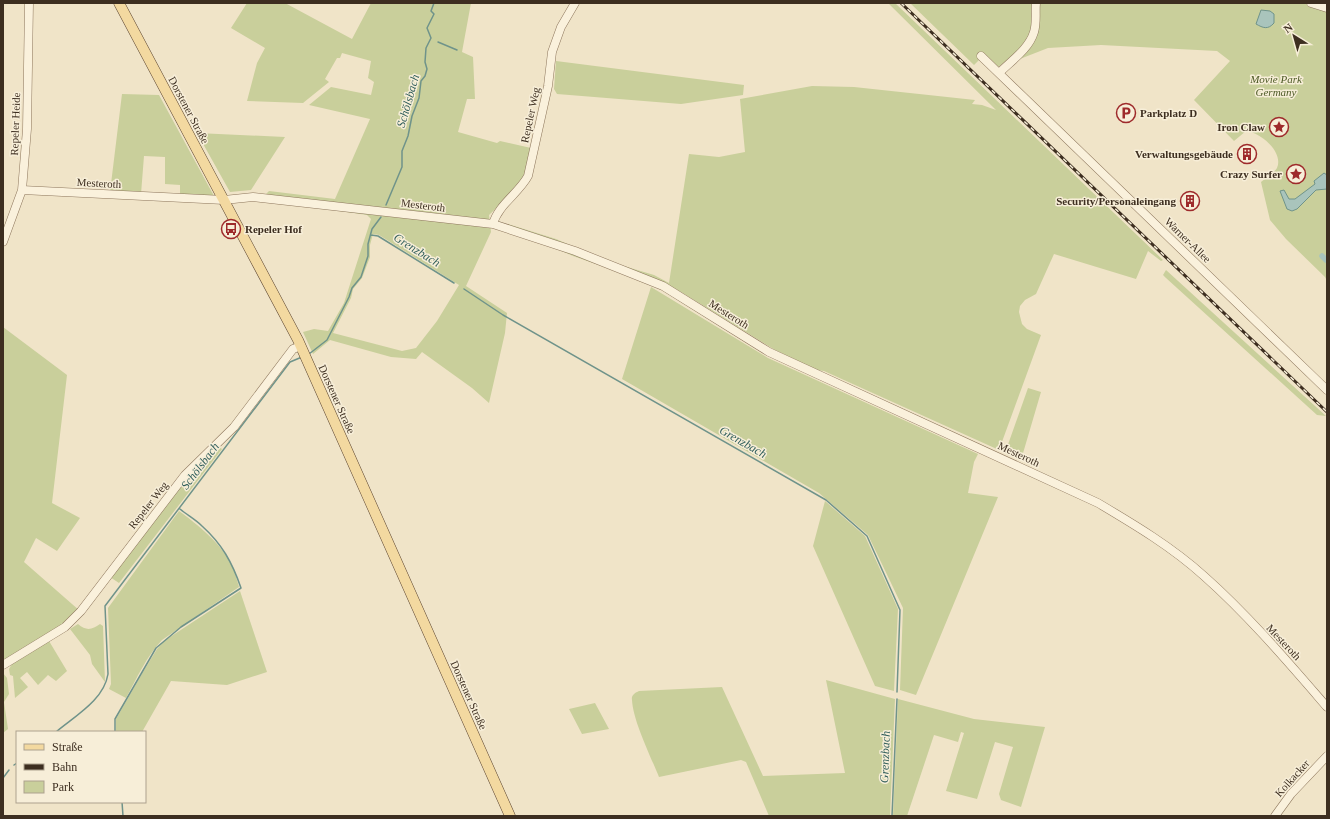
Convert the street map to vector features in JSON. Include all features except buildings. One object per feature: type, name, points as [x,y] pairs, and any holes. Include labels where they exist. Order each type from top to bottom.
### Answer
[{"type":"main road","name":"Dorstener Straße","points":[[119,3],[304,352],[510,816]]},
{"type":"street","name":"Repeler Heide","points":[[3,242],[22,190],[27,129],[29,3]]},
{"type":"street","name":"Repeler Weg","points":[[493,224],[498,212],[523,186],[528,176],[548,86],[552,52],[560,27],[575,3]]},
{"type":"street","points":[[999,73],[1022,52],[1030,42],[1035,31],[1036,3]]},
{"type":"street","points":[[1310,3],[1327,8]]},
{"type":"street","name":"Warner-Allee","points":[[982,56],[1327,390]]},
{"type":"street","name":"Mesteroth","points":[[22,190],[224,200],[253,196],[493,224],[575,251],[663,286],[769,352],[1098,503],[1149,534],[1204,575],[1271,644],[1327,707]]},
{"type":"street","name":"Repeler Weg","points":[[3,665],[65,627],[81,611],[185,475],[234,428],[293,349],[304,352]]},
{"type":"street","name":"Kolkacker","points":[[1275,816],[1291,794],[1327,756]]},
{"type":"green space","points":[[247,3],[285,3],[352,39],[371,3],[471,3],[462,52],[473,57],[475,99],[467,99],[458,132],[497,143],[500,141],[531,148],[525,176],[511,194],[489,215],[491,232],[466,286],[507,313],[505,333],[489,403],[472,388],[422,352],[416,359],[391,357],[330,340],[313,354],[303,332],[314,329],[328,331],[344,303],[371,219],[367,215],[292,204],[265,195],[269,191],[335,199],[370,119],[309,105],[331,87],[371,95],[374,82],[368,78],[371,61],[342,53],[340,58],[337,58],[325,79],[329,82],[303,103],[247,101],[257,63],[265,48],[231,28]],"holes":[[[373,234],[379,235],[459,285],[437,321],[416,348],[402,351],[333,333],[351,298],[353,289],[362,278],[370,257],[370,245]]]},
{"type":"green space","points":[[888,3],[895,3],[1163,260],[1161,261],[1148,251],[1136,279],[1054,254],[1036,294],[1025,300],[1020,306],[1019,312],[1022,324],[1027,329],[1041,335],[999,450],[775,350],[681,292],[657,280],[633,277],[573,256],[520,233],[506,232],[508,224],[556,239],[607,261],[654,275],[669,283],[689,154],[719,157],[745,152],[740,99],[812,86],[854,87],[975,100],[972,104],[982,105],[996,110]]},
{"type":"green space","points":[[910,3],[1032,3],[1032,30],[1021,50],[998,67],[985,54],[974,65]]},
{"type":"green space","name":"Movie Park Germany","points":[[1038,3],[1302,3],[1327,10],[1327,281],[1325,277],[1286,239],[1270,220],[1261,182],[1272,174],[1277,168],[1277,156],[1274,150],[1264,139],[1252,132],[1246,131],[1234,141],[1194,100],[1230,61],[1217,51],[1101,45],[1048,48],[1015,61],[1024,54]]},
{"type":"green space","points":[[556,61],[744,85],[743,95],[681,104],[557,94],[554,89]]},
{"type":"green space","points":[[122,94],[159,95],[214,196],[180,195],[180,185],[165,184],[165,157],[144,156],[141,194],[110,192]]},
{"type":"green space","points":[[197,133],[285,137],[251,190],[230,192]]},
{"type":"green space","points":[[1166,270],[1326,416],[1317,415],[1166,278],[1163,275]]},
{"type":"green space","points":[[651,287],[768,358],[978,454],[974,462],[968,493],[998,497],[916,695],[900,690],[903,608],[868,535],[819,493],[622,379]]},
{"type":"green space","points":[[3,327],[67,375],[52,503],[80,518],[57,551],[36,538],[24,562],[80,611],[63,627],[3,662]]},
{"type":"green space","points":[[1028,388],[1041,392],[1021,460],[1005,453]]},
{"type":"green space","points":[[219,447],[222,449],[119,583],[110,577],[187,477]]},
{"type":"green space","points":[[825,501],[865,536],[898,609],[894,691],[875,686],[813,546]]},
{"type":"green space","points":[[179,511],[194,522],[222,550],[232,566],[239,587],[162,640],[146,661],[126,698],[109,689],[111,684],[108,608]]},
{"type":"green space","points":[[240,591],[267,672],[227,685],[171,681],[143,731],[116,731],[116,719],[157,649],[164,641]]},
{"type":"green space","points":[[78,624],[86,629],[94,628],[100,624],[103,626],[105,682],[92,664],[90,655],[70,629]]},
{"type":"green space","points":[[49,641],[67,671],[56,681],[48,675],[38,685],[27,672],[20,678],[28,687],[15,698],[13,676],[10,675],[9,669],[12,664]]},
{"type":"green space","points":[[3,673],[7,678],[9,694],[4,702],[8,729],[3,733]]},
{"type":"green space","points":[[826,680],[895,699],[890,816],[769,816],[746,762],[741,760],[659,777],[647,749],[633,709],[633,695],[639,691],[722,687],[763,776],[845,773]]},
{"type":"green space","points":[[898,699],[974,719],[1045,727],[1021,807],[1001,800],[999,794],[1013,747],[995,742],[977,799],[946,791],[964,733],[961,732],[958,742],[934,735],[907,816],[893,816]]},
{"type":"green space","points":[[595,703],[609,729],[582,734],[569,709]]},
{"type":"water","points":[[1261,10],[1270,11],[1274,14],[1274,23],[1270,27],[1263,27],[1256,24]]},
{"type":"water","points":[[1324,173],[1327,175],[1327,189],[1316,190],[1297,209],[1292,211],[1287,209],[1280,191],[1284,190],[1289,199],[1295,199],[1315,184],[1314,181]]},
{"type":"waterway","name":"Schölsbach","points":[[386,205],[402,167],[402,151],[419,98],[421,81],[425,76],[427,69],[425,62],[426,48],[431,38],[427,28],[434,14],[431,11],[434,3]]},
{"type":"waterway","points":[[438,42],[457,50]]},
{"type":"waterway","name":"Schölsbach","points":[[309,354],[327,340],[352,288],[361,277],[368,256],[368,244],[372,229],[381,217]]},
{"type":"waterway","name":"Grenzbach","points":[[371,235],[378,236],[454,283]]},
{"type":"waterway","points":[[1322,256],[1326,260]]},
{"type":"waterway","name":"Grenzbach","points":[[464,289],[503,315],[826,500],[867,536],[900,610],[897,692]]},
{"type":"waterway","name":"Schölsbach","points":[[57,731],[95,700],[105,683],[108,674],[105,606],[290,362],[302,357]]},
{"type":"waterway","points":[[115,731],[115,719],[156,648],[181,627],[241,588],[234,570],[221,547],[209,533],[180,509]]},
{"type":"waterway","name":"Grenzbach","points":[[892,816],[897,699]]},
{"type":"waterway","name":"Schölsbach","points":[[3,778],[9,770]]},
{"type":"waterway","points":[[122,803],[123,816]]},
{"type":"railway","points":[[901,3],[1327,412]]},
{"type":"place","name":"Parkplatz D","points":[[1126,113]]},
{"type":"place","name":"Iron Claw","points":[[1279,127]]},
{"type":"place","name":"Verwaltungsgebäude","points":[[1247,154]]},
{"type":"place","name":"Crazy Surfer","points":[[1296,174]]},
{"type":"place","name":"Security/Personaleingang","points":[[1190,201]]},
{"type":"place","name":"Repeler Hof","points":[[231,229]]}]
